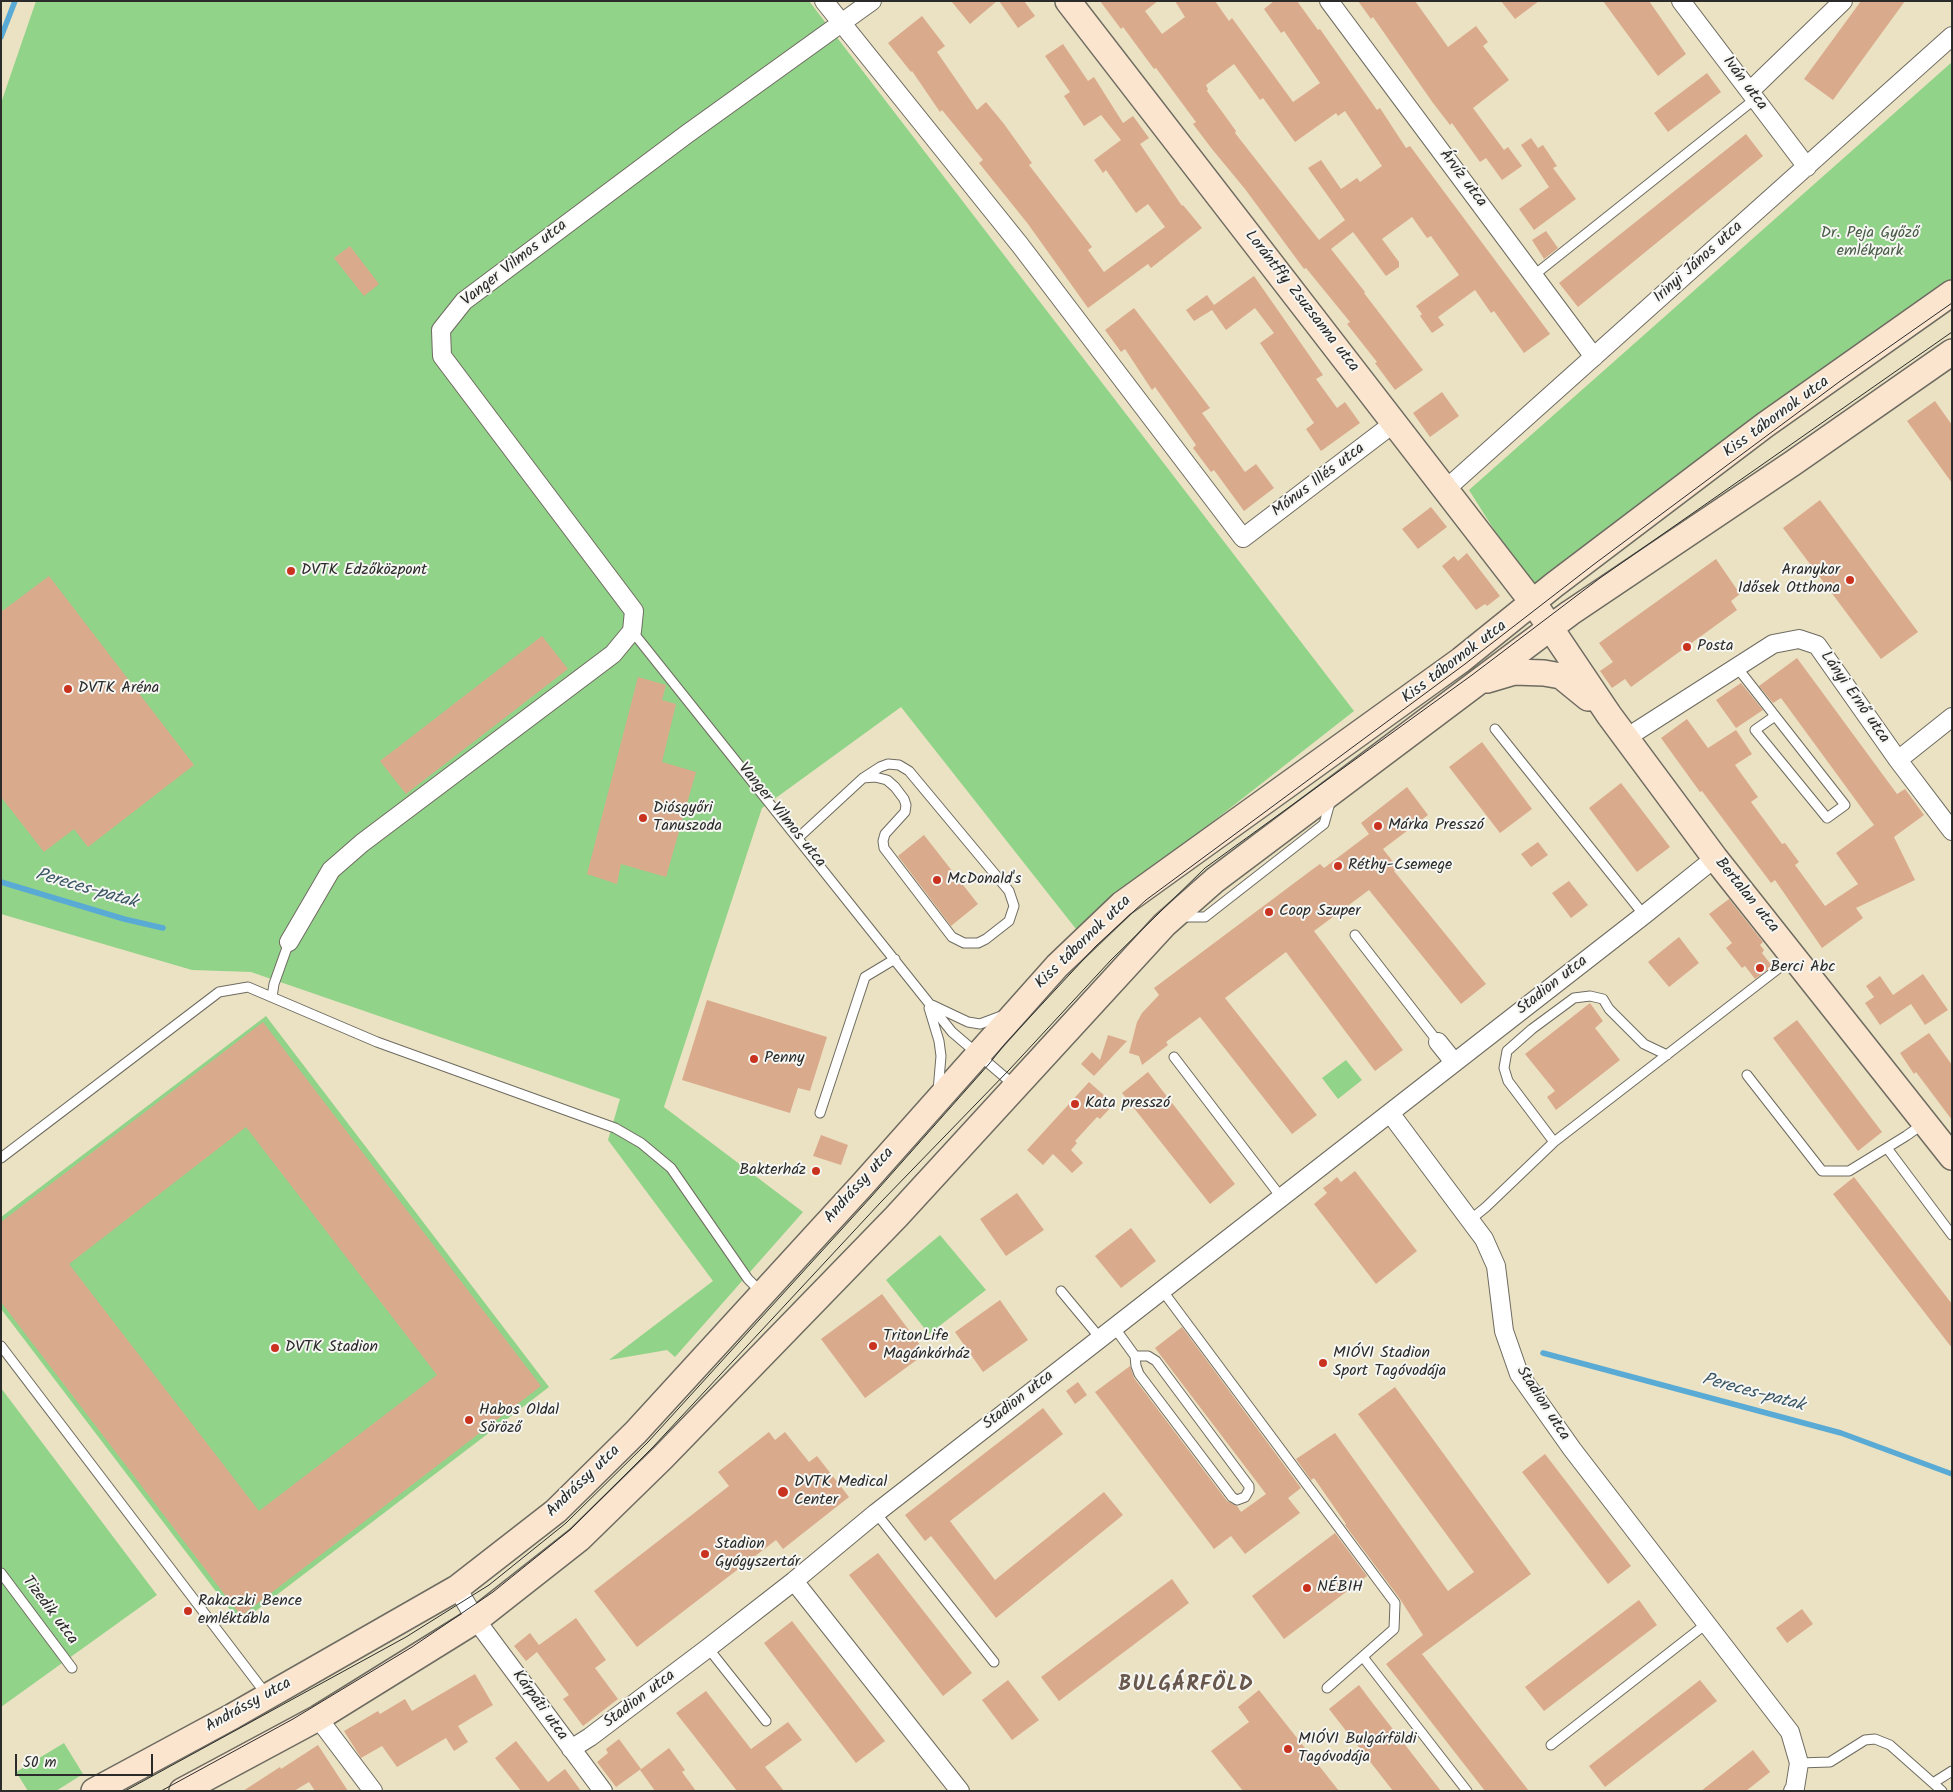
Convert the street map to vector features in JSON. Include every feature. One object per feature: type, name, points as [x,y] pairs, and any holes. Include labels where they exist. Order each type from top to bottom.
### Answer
[{"type":"main road","name":"Lorántffy Zsuzsanna utca","points":[[1068,1],[1533,603],[1550,628]]},
{"type":"main road","name":"Kiss tábornok utca","points":[[978,1054],[1057,966],[1122,904],[1461,660],[1765,425],[1952,293]]},
{"type":"main road","name":"Kiss tábornok utca","points":[[1016,1088],[1174,917],[1215,880],[1550,628],[1793,463],[1952,352]]},
{"type":"main road","name":"Bertalan utca","points":[[1550,628],[1626,738],[1715,858],[1952,1157]]},
{"type":"main road","points":[[1478,682],[1514,672],[1544,673],[1561,676],[1610,715]]},
{"type":"main road","name":"Andrássy utca","points":[[94,1791],[267,1696],[457,1588],[556,1511],[636,1432],[978,1054]]},
{"type":"main road","points":[[182,1791],[318,1718],[476,1620],[579,1539],[896,1217],[1016,1088]]},
{"type":"street","points":[[824,1],[840,24],[872,1]]},
{"type":"street","name":"Árvíz utca","points":[[1329,1],[1594,357]]},
{"type":"street","name":"Iván utca","points":[[1681,1],[1807,167]]},
{"type":"street","points":[[1752,95],[1842,1]]},
{"type":"street","name":"Mónus Illés utca","points":[[840,24],[1020,245],[1243,538],[1394,423]]},
{"type":"street","name":"Vanger Vilmos utca","points":[[632,631],[634,611],[442,356],[440,330],[464,301],[687,134],[840,24]]},
{"type":"street","name":"Irinyi János utca","points":[[1446,490],[1952,36]]},
{"type":"street","points":[[290,942],[331,870],[362,843],[613,654],[632,631]]},
{"type":"street","name":"Lányi Ernő utca","points":[[1626,738],[1773,644],[1799,639],[1817,645],[1898,760],[1952,831]]},
{"type":"street","points":[[1898,760],[1952,717]]},
{"type":"street","name":"Stadion utca","points":[[571,1749],[590,1737],[708,1648],[794,1581],[876,1513],[1715,858]]},
{"type":"street","points":[[1438,1042],[1454,1062]]},
{"type":"street","name":"Stadion utca","points":[[1390,1113],[1484,1239],[1496,1266],[1504,1332],[1519,1374],[1572,1449],[1790,1732],[1799,1763],[1793,1791]]},
{"type":"street","points":[[794,1581],[960,1791]]},
{"type":"street","name":"Kárpáti utca","points":[[457,1588],[476,1620],[603,1791]]},
{"type":"street","points":[[318,1718],[373,1791]]},
{"type":"lane","points":[[1533,276],[1752,95]]},
{"type":"lane","name":"Vanger Vilmos utca","points":[[632,631],[952,1032],[1016,1088]]},
{"type":"lane","points":[[1736,667],[1775,716],[1845,804],[1827,818],[1755,730],[1775,716]]},
{"type":"lane","points":[[1495,729],[1644,915]]},
{"type":"lane","points":[[798,838],[863,778],[888,764],[899,765],[909,771],[1009,892],[1014,906],[1009,920],[986,939],[978,943],[964,943],[952,936],[884,848],[885,834],[904,812],[906,805],[904,799],[895,787],[886,780],[876,777],[863,778]]},
{"type":"lane","points":[[1355,935],[1438,1042]]},
{"type":"lane","points":[[272,997],[274,984],[290,942]]},
{"type":"lane","points":[[1470,1220],[1554,1142],[1794,957]]},
{"type":"lane","points":[[820,1113],[865,977],[895,959]]},
{"type":"lane","points":[[1,1158],[219,992],[248,987],[377,1042],[615,1128],[641,1143],[671,1168],[748,1279],[762,1293]]},
{"type":"lane","points":[[1554,1142],[1508,1081],[1504,1068],[1507,1051],[1532,1029],[1574,998],[1590,996],[1602,999],[1609,1009],[1644,1044],[1667,1055]]},
{"type":"lane","points":[[928,1003],[968,1022],[980,1024],[1016,1011]]},
{"type":"lane","points":[[928,1003],[941,1056],[938,1100]]},
{"type":"lane","points":[[1174,1057],[1281,1197]]},
{"type":"lane","points":[[1747,1075],[1822,1171],[1849,1171],[1925,1122]]},
{"type":"lane","points":[[1887,1148],[1952,1235]]},
{"type":"lane","points":[[1162,1290],[1395,1603],[1394,1629],[1327,1688]]},
{"type":"lane","points":[[1061,1291],[1100,1338]]},
{"type":"lane","points":[[1114,1327],[1135,1356],[1139,1374],[1232,1497],[1237,1500],[1245,1497],[1249,1486],[1156,1361],[1148,1356],[1135,1356]]},
{"type":"lane","points":[[1,1346],[267,1696]]},
{"type":"lane","points":[[876,1513],[994,1662]]},
{"type":"lane","name":"Tizedik utca","points":[[1,1573],[72,1668]]},
{"type":"lane","points":[[1551,1745],[1706,1624]]},
{"type":"lane","points":[[708,1648],[766,1721]]},
{"type":"lane","points":[[1362,1656],[1467,1791]]},
{"type":"lane","points":[[1799,1763],[1830,1762],[1865,1740],[1875,1739],[1890,1744],[1942,1791]]},
{"type":"lane","points":[[1933,1783],[1952,1771]]},
{"type":"green space","points":[[36,1],[809,1],[1354,711],[1076,929],[901,707],[762,808],[664,1107],[803,1212],[675,1357],[667,1350],[609,1360],[713,1281],[608,1140],[620,1099],[251,972],[192,970],[1,914],[1,103]]},
{"type":"green space","name":"Dr. Peja Győző emlékpark","points":[[1952,62],[1952,283],[1532,590],[1469,490]]},
{"type":"green space","name":"DVTK Stadion","points":[[266,1016],[549,1387],[240,1623],[1,1309],[1,1217]]},
{"type":"green space","points":[[1346,1060],[1362,1080],[1338,1099],[1322,1078]]},
{"type":"green space","points":[[940,1235],[986,1290],[929,1334],[886,1280]]},
{"type":"green space","points":[[1,1388],[157,1595],[1,1707]]},
{"type":"green space","points":[[64,1743],[83,1774],[56,1791],[28,1791],[16,1772]]},
{"type":"building","points":[[951,1],[997,1],[970,24]]},
{"type":"building","points":[[999,1],[1024,1],[1035,16],[1018,28]]},
{"type":"building","points":[[1100,1],[1158,1],[1145,11],[1162,34],[1185,17],[1175,1],[1215,1],[1229,21],[1232,18],[1293,102],[1320,83],[1284,31],[1281,33],[1264,9],[1274,1],[1297,1],[1318,30],[1320,29],[1377,110],[1380,108],[1406,148],[1410,146],[1550,334],[1524,353],[1494,311],[1491,313],[1475,290],[1438,317],[1444,325],[1432,333],[1420,316],[1422,314],[1416,306],[1459,275],[1431,236],[1427,238],[1412,217],[1382,239],[1399,262],[1399,267],[1386,276],[1353,232],[1331,249],[1423,370],[1395,390],[1375,363],[1377,362],[1347,324],[1350,322],[1306,268],[1304,269],[1245,189],[1193,124],[1196,122],[1156,68],[1154,69],[1123,27],[1121,29]],"holes":[[[1234,64],[1260,100],[1263,98],[1295,142],[1336,113],[1338,116],[1345,111],[1382,166],[1360,182],[1357,178],[1341,189],[1321,160],[1308,168],[1345,220],[1319,240],[1235,133],[1236,131],[1207,91],[1206,85]]]},
{"type":"building","points":[[1358,1],[1415,1],[1448,47],[1476,26],[1488,42],[1483,46],[1509,80],[1473,108],[1504,150],[1508,147],[1522,166],[1502,180],[1486,158],[1480,162],[1452,123],[1450,125],[1433,103],[1373,17],[1371,19]]},
{"type":"building","points":[[1501,1],[1539,1],[1515,19]]},
{"type":"building","points":[[1603,1],[1649,1],[1686,54],[1658,76]]},
{"type":"building","points":[[1861,1],[1905,1],[1833,100],[1804,79]]},
{"type":"building","points":[[922,16],[945,46],[937,52],[977,110],[986,102],[1004,124],[1032,163],[1029,165],[1092,247],[1088,250],[1104,272],[1165,227],[1148,204],[1136,213],[1106,170],[1103,173],[1094,160],[1121,140],[1101,115],[1084,126],[1064,96],[1070,92],[1045,56],[1063,44],[1088,81],[1094,77],[1123,123],[1133,116],[1149,138],[1140,144],[1182,206],[1202,228],[1151,268],[1148,264],[1088,308],[1028,224],[979,163],[983,160],[942,110],[940,112],[912,71],[888,43]]},
{"type":"building","points":[[1707,73],[1721,92],[1668,132],[1654,113]]},
{"type":"building","points":[[1746,134],[1763,156],[1578,307],[1559,283]]},
{"type":"building","points":[[1531,138],[1538,148],[1543,145],[1557,166],[1553,168],[1576,199],[1534,230],[1519,209],[1549,187],[1521,145]]},
{"type":"building","points":[[1546,231],[1558,248],[1544,259],[1532,240]]},
{"type":"building","points":[[350,246],[379,284],[364,296],[334,258]]},
{"type":"building","points":[[1254,276],[1323,375],[1316,379],[1337,408],[1345,402],[1360,423],[1321,451],[1306,429],[1314,423],[1260,343],[1274,333],[1255,308],[1226,330],[1212,310],[1194,321],[1186,310],[1207,295],[1214,305]]},
{"type":"building","points":[[1134,308],[1210,408],[1202,413],[1245,472],[1256,464],[1274,488],[1244,511],[1214,470],[1211,472],[1193,448],[1196,445],[1155,387],[1152,390],[1125,349],[1121,352],[1105,330]]},
{"type":"building","points":[[1442,392],[1459,416],[1430,437],[1413,413]]},
{"type":"building","points":[[1935,401],[1952,425],[1952,483],[1907,421]]},
{"type":"building","name":"Aranykor Idősek Otthona","points":[[1820,500],[1918,632],[1881,659],[1783,528]]},
{"type":"building","points":[[1431,507],[1447,527],[1418,549],[1402,529]]},
{"type":"building","points":[[1467,553],[1500,596],[1487,606],[1485,604],[1476,610],[1442,566],[1454,556],[1458,561]]},
{"type":"building","points":[[1716,559],[1740,594],[1731,601],[1737,610],[1631,687],[1625,679],[1612,688],[1600,671],[1613,662],[1599,643]]},
{"type":"building","name":"DVTK Aréna","points":[[49,576],[194,765],[88,847],[74,829],[44,852],[1,797],[1,612]]},
{"type":"building","points":[[542,636],[568,669],[406,794],[380,761]]},
{"type":"building","points":[[1797,658],[1897,794],[1905,789],[1924,815],[1894,837],[1915,880],[1856,908],[1863,918],[1822,948],[1775,880],[1771,883],[1702,791],[1700,792],[1661,738],[1687,719],[1708,748],[1736,730],[1752,754],[1735,765],[1758,797],[1751,802],[1782,844],[1785,843],[1799,862],[1795,865],[1825,906],[1858,884],[1836,853],[1874,825],[1781,698],[1773,703],[1759,686]]},
{"type":"building","name":"Diósgyőri Tanuszoda","points":[[638,677],[666,685],[662,700],[676,704],[662,762],[696,772],[666,877],[621,864],[617,884],[587,874]]},
{"type":"building","points":[[1741,683],[1763,710],[1736,728],[1716,700]]},
{"type":"building","points":[[1482,742],[1532,809],[1500,833],[1449,767]]},
{"type":"building","points":[[1621,783],[1670,847],[1637,872],[1589,808]]},
{"type":"building","points":[[1407,787],[1428,815],[1383,849],[1398,868],[1394,871],[1486,984],[1461,1004],[1369,890],[1314,931],[1403,1050],[1375,1071],[1286,952],[1225,998],[1317,1115],[1292,1134],[1200,1017],[1166,1042],[1168,1045],[1142,1065],[1139,1056],[1129,1053],[1137,1022],[1142,1013],[1159,995],[1154,988],[1313,869],[1320,864],[1324,868],[1369,834],[1361,823]]},
{"type":"building","name":"McDonald's","points":[[924,835],[978,904],[951,926],[898,856]]},
{"type":"building","points":[[1538,842],[1548,855],[1531,867],[1521,854]]},
{"type":"building","points":[[1569,881],[1588,905],[1571,918],[1552,893]]},
{"type":"building","points":[[1729,899],[1763,942],[1760,945],[1764,950],[1762,953],[1772,966],[1755,979],[1745,966],[1742,968],[1726,948],[1732,943],[1709,914]]},
{"type":"building","points":[[1679,937],[1699,963],[1669,987],[1648,962]]},
{"type":"building","points":[[1923,974],[1948,1010],[1925,1025],[1911,1004],[1880,1025],[1865,1003],[1874,997],[1866,986],[1880,976],[1893,995]]},
{"type":"building","name":"Penny","points":[[707,1000],[827,1037],[810,1091],[798,1088],[790,1113],[682,1080]]},
{"type":"building","points":[[1590,1003],[1603,1021],[1595,1028],[1620,1060],[1556,1110],[1547,1097],[1555,1091],[1525,1054]]},
{"type":"building","points":[[1797,1020],[1882,1132],[1858,1151],[1773,1038]]},
{"type":"building","points":[[263,1022],[541,1386],[241,1616],[1,1302],[1,1222]],"holes":[[[246,1127],[437,1375],[259,1511],[69,1264]]]},
{"type":"building","points":[[1929,1033],[1952,1065],[1952,1120],[1916,1072],[1914,1074],[1900,1053]]},
{"type":"building","points":[[1108,1035],[1127,1041],[1094,1076],[1081,1064],[1092,1052],[1100,1060]]},
{"type":"building","points":[[1148,1072],[1235,1184],[1210,1204],[1122,1093]]},
{"type":"building","points":[[1089,1082],[1114,1104],[1100,1119],[1097,1117],[1075,1141],[1077,1143],[1071,1150],[1083,1163],[1072,1173],[1053,1154],[1043,1165],[1027,1150]]},
{"type":"building","points":[[821,1135],[848,1145],[841,1165],[813,1156]]},
{"type":"building","points":[[1355,1171],[1417,1251],[1376,1284],[1314,1204],[1327,1193],[1323,1188],[1337,1177],[1341,1182]]},
{"type":"building","points":[[1854,1177],[1952,1304],[1952,1348],[1833,1194]]},
{"type":"building","points":[[1017,1193],[1044,1230],[1006,1256],[980,1219]]},
{"type":"building","points":[[1131,1228],[1156,1261],[1121,1288],[1095,1256]]},
{"type":"building","name":"TritonLife Magánkórház","points":[[882,1294],[926,1353],[865,1398],[821,1339]]},
{"type":"building","points":[[1000,1300],[1028,1340],[983,1372],[955,1332]]},
{"type":"building","points":[[1182,1327],[1301,1488],[1288,1498],[1300,1513],[1245,1554],[1231,1536],[1214,1549],[1095,1392],[1130,1366],[1134,1378],[1227,1501],[1237,1506],[1241,1512],[1266,1494],[1155,1348]]},
{"type":"building","points":[[1078,1382],[1087,1395],[1075,1404],[1066,1391]]},
{"type":"building","points":[[1395,1387],[1531,1574],[1422,1654],[1529,1791],[1485,1791],[1386,1664],[1423,1635],[1400,1599],[1345,1525],[1314,1478],[1311,1480],[1296,1459],[1335,1433],[1448,1591],[1474,1572],[1358,1414]]},
{"type":"building","points":[[1043,1408],[1063,1434],[950,1521],[995,1580],[1104,1492],[1123,1515],[996,1618],[931,1536],[925,1541],[905,1515]]},
{"type":"building","points":[[769,1432],[775,1440],[785,1432],[809,1462],[817,1456],[849,1497],[783,1549],[776,1540],[637,1647],[594,1591],[729,1486],[718,1472]]},
{"type":"building","points":[[1545,1454],[1631,1566],[1608,1584],[1522,1472]]},
{"type":"building","name":"NÉBIH","points":[[1335,1533],[1367,1576],[1284,1639],[1252,1596]]},
{"type":"building","points":[[878,1553],[972,1673],[943,1696],[849,1575]]},
{"type":"building","points":[[1172,1579],[1189,1603],[1059,1701],[1041,1677]]},
{"type":"building","points":[[1639,1600],[1657,1625],[1544,1711],[1525,1687]]},
{"type":"building","points":[[1802,1609],[1813,1624],[1787,1643],[1776,1628]]},
{"type":"building","points":[[576,1618],[606,1660],[595,1668],[618,1699],[583,1726],[563,1699],[569,1695],[537,1652],[526,1661],[514,1646],[530,1633],[539,1645]]},
{"type":"building","points":[[792,1621],[885,1741],[856,1763],[764,1643]]},
{"type":"building","points":[[475,1674],[493,1705],[458,1726],[468,1742],[454,1751],[446,1738],[397,1767],[382,1746],[361,1758],[344,1731],[378,1711],[380,1714],[405,1699],[412,1711]]},
{"type":"building","points":[[1008,1680],[1039,1720],[1012,1740],[982,1700]]},
{"type":"building","points":[[1700,1680],[1717,1701],[1605,1787],[1589,1766]]},
{"type":"building","points":[[1359,1685],[1441,1791],[1393,1791],[1329,1709]]},
{"type":"building","points":[[1259,1690],[1339,1791],[1243,1791],[1211,1751],[1249,1722],[1238,1707]]},
{"type":"building","points":[[706,1691],[751,1749],[788,1722],[802,1740],[765,1767],[784,1791],[737,1791],[676,1713]]},
{"type":"building","points":[[619,1739],[641,1769],[616,1787],[597,1762],[608,1753],[606,1749]]},
{"type":"building","points":[[516,1741],[548,1782],[565,1769],[581,1791],[521,1791],[495,1758]]},
{"type":"building","points":[[318,1745],[348,1791],[315,1791],[309,1782],[294,1791],[243,1791],[280,1767],[281,1769]]},
{"type":"building","points":[[669,1748],[685,1770],[682,1772],[696,1791],[655,1791],[640,1770]]},
{"type":"building","points":[[1753,1750],[1770,1772],[1746,1791],[1701,1791]]},
{"type":"waterway","points":[[1,37],[15,1]]},
{"type":"waterway","name":"Pereces-patak","points":[[1,882],[124,919],[163,928]]},
{"type":"waterway","name":"Pereces-patak","points":[[1543,1353],[1841,1433],[1952,1474]]},
{"type":"tram line","points":[[125,1791],[406,1637],[489,1585],[566,1523],[648,1442],[871,1197],[1004,1045],[1096,946],[1146,900],[1465,664],[1593,565],[1839,382],[1952,303]]},
{"type":"tram line","points":[[161,1791],[293,1719],[412,1647],[493,1592],[571,1529],[653,1447],[880,1203],[1009,1070],[1111,960],[1205,868],[1472,675],[1600,578],[1952,332]]},
{"type":"place","name":"DVTK Edzőközpont","points":[[291,571]]},
{"type":"place","name":"Aranykor Idősek Otthona","points":[[1850,580]]},
{"type":"place","name":"Posta","points":[[1687,647]]},
{"type":"place","name":"DVTK Aréna","points":[[68,689]]},
{"type":"place","name":"Diósgyőri Tanuszoda","points":[[643,818]]},
{"type":"place","name":"Márka Presszó","points":[[1378,826]]},
{"type":"place","name":"Réthy-Csemege","points":[[1338,866]]},
{"type":"place","name":"McDonald's","points":[[937,880]]},
{"type":"place","name":"Coop Szuper","points":[[1269,912]]},
{"type":"place","name":"Berci Abc","points":[[1760,968]]},
{"type":"place","name":"Penny","points":[[754,1059]]},
{"type":"place","name":"Kata presszó","points":[[1075,1104]]},
{"type":"place","name":"Bakterház","points":[[816,1171]]},
{"type":"place","name":"TritonLife Magánkórház","points":[[873,1346]]},
{"type":"place","name":"DVTK Stadion","points":[[275,1348]]},
{"type":"place","name":"MIÓVI Stadion Sport Tagóvodája","points":[[1323,1363]]},
{"type":"place","name":"Habos Oldal Söröző","points":[[469,1420]]},
{"type":"place","name":"DVTK Medical Center","points":[[783,1492]]},
{"type":"place","name":"Stadion Gyógyszertár","points":[[705,1554]]},
{"type":"place","name":"NÉBIH","points":[[1307,1588]]},
{"type":"place","name":"Rakaczki Bence emléktábla","points":[[188,1611]]},
{"type":"place","name":"MIÓVI Bulgárföldi Tagóvodája","points":[[1288,1749]]},
{"type":"district","name":"BULGÁRFÖLD","points":[[1186,1686]]}]
